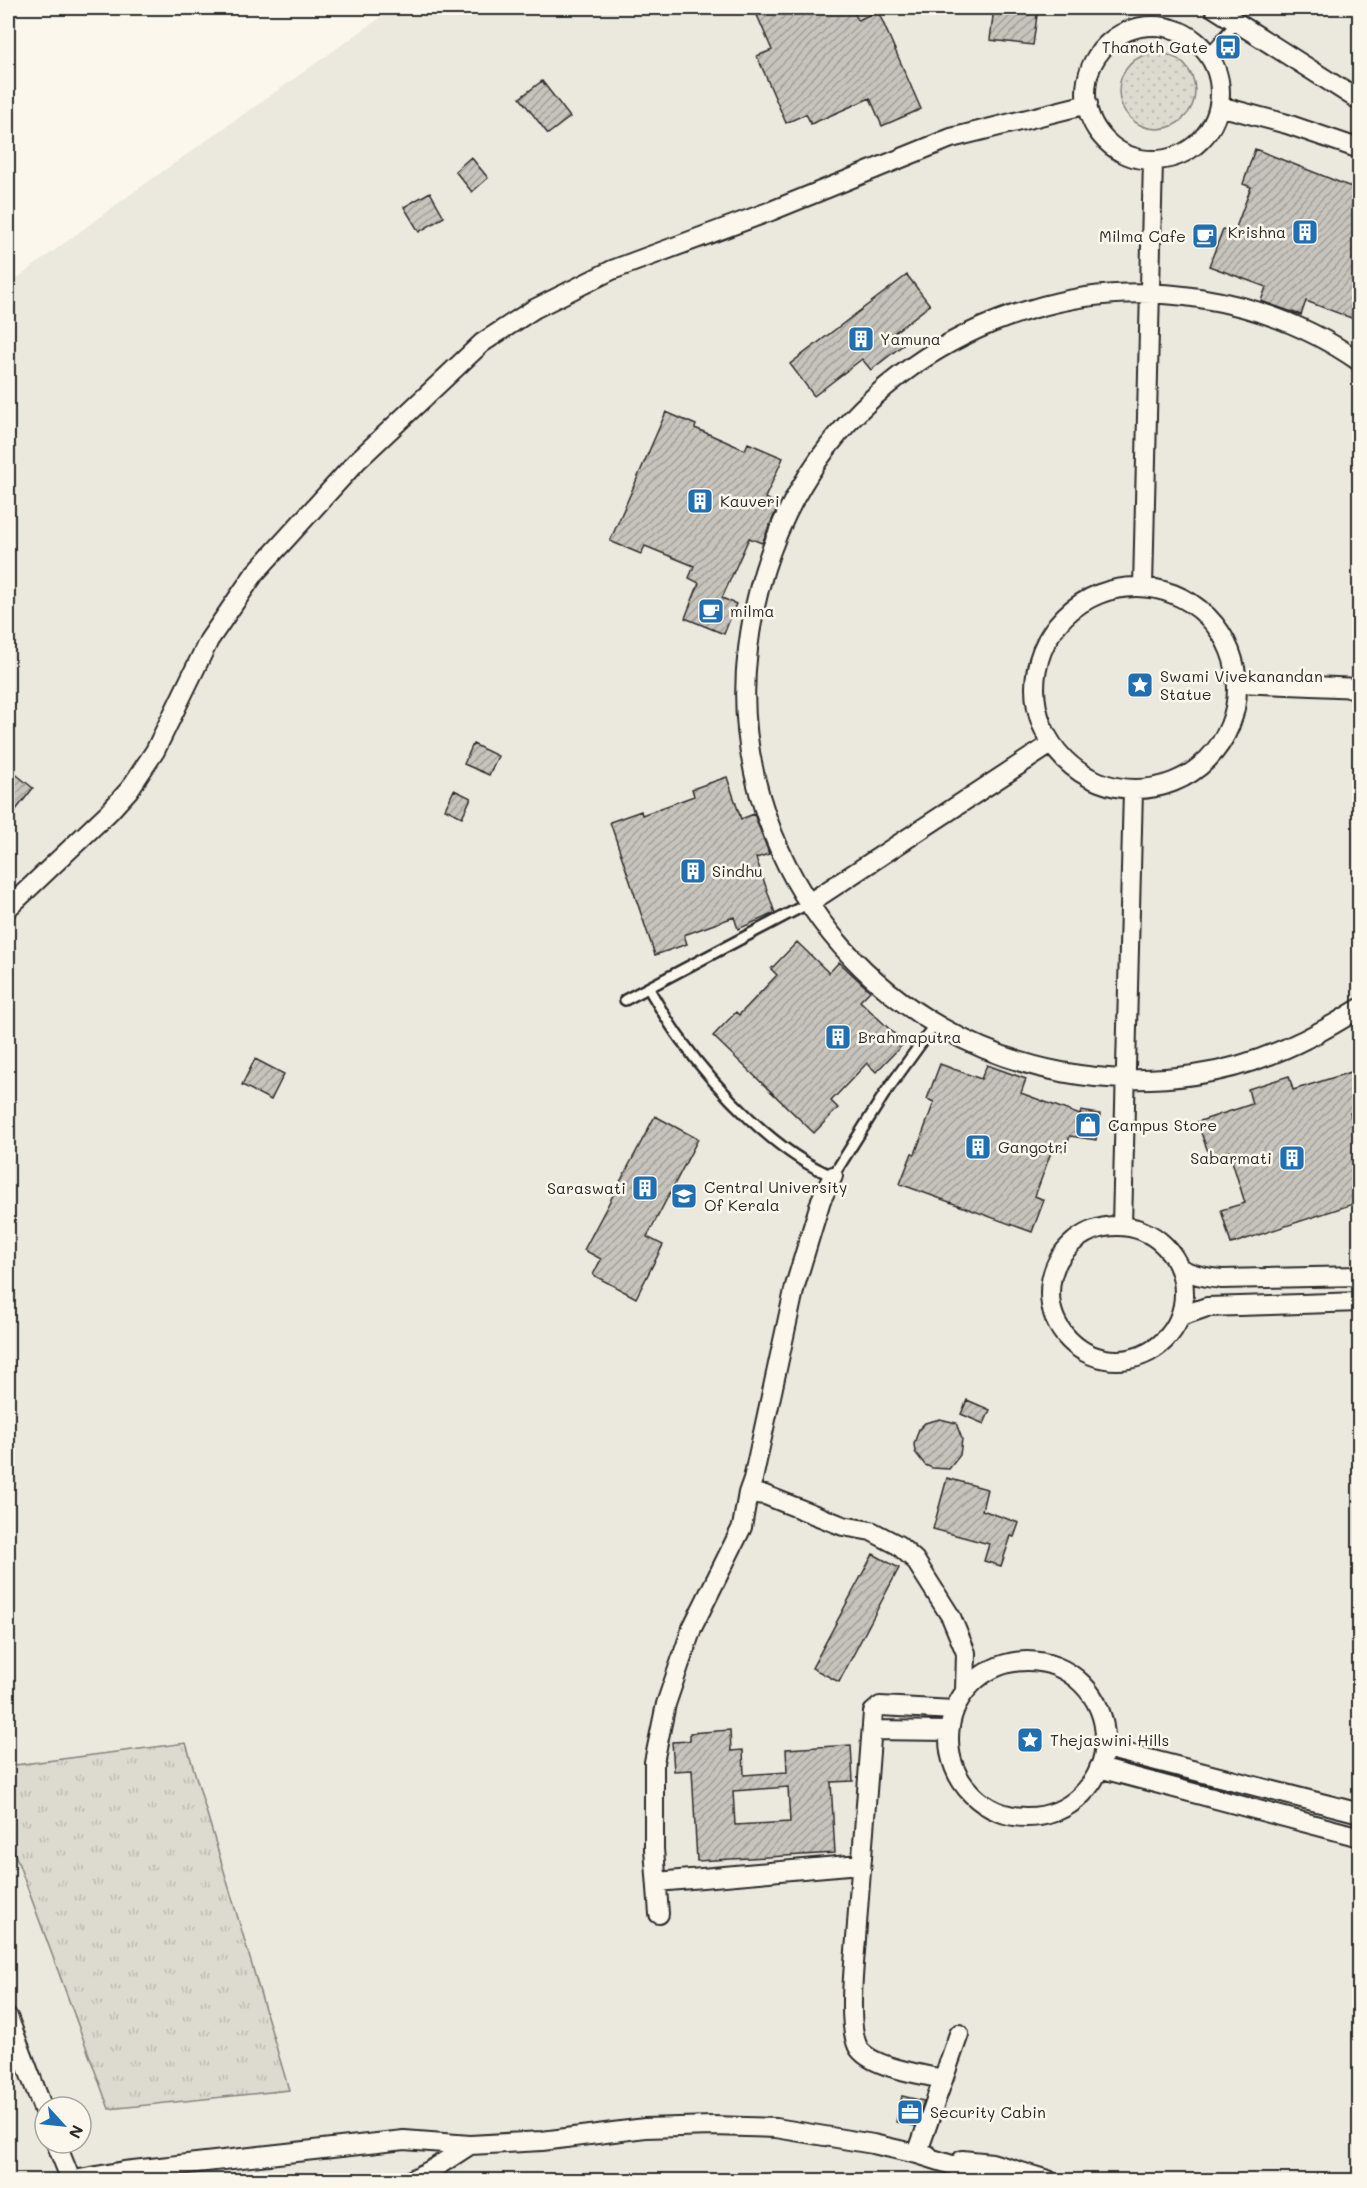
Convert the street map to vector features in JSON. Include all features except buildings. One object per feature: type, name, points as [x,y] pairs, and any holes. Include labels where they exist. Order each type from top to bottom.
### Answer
[{"type":"street","points":[[1214,8],[1359,101]]},
{"type":"street","points":[[1149,26],[1168,27],[1184,33],[1209,54],[1217,71],[1220,88],[1219,106],[1210,128],[1195,145],[1175,156],[1153,160],[1134,157],[1117,149],[1103,137],[1093,121],[1088,104],[1087,85],[1092,67],[1101,51],[1115,38],[1131,30],[1149,26]]},
{"type":"street","points":[[8,908],[129,790],[155,751],[209,640],[255,573],[357,461],[482,343],[534,309],[612,270],[771,211],[951,138],[1088,104]]},
{"type":"street","points":[[1219,106],[1287,124],[1359,149]]},
{"type":"street","points":[[1143,587],[1153,160]]},
{"type":"street","points":[[1359,362],[1325,341],[1269,316],[1210,300],[1149,293],[1081,297],[1047,304],[982,326],[951,341],[917,362],[857,413],[830,443],[807,476],[771,546],[759,584],[746,662],[747,726],[758,788],[767,819],[793,876],[830,932],[870,975],[906,1005],[935,1024],[980,1047],[1036,1067],[1085,1077],[1125,1080],[1161,1079],[1197,1075],[1244,1064],[1301,1042],[1333,1026],[1359,1008]]},
{"type":"street","points":[[1143,587],[1172,593],[1197,607],[1218,628],[1231,654],[1237,683],[1234,710],[1225,736],[1208,759],[1187,776],[1161,786],[1133,790],[1109,786],[1086,777],[1067,763],[1051,744],[1039,718],[1035,691],[1038,663],[1049,637],[1067,615],[1089,599],[1116,589],[1143,587]]},
{"type":"street","points":[[1237,683],[1359,688]]},
{"type":"street","points":[[809,903],[1051,744]]},
{"type":"street","points":[[1122,1226],[1133,790]]},
{"type":"street","points":[[658,1914],[654,1849],[654,1762],[666,1704],[692,1628],[742,1527],[795,1286],[821,1200],[833,1176]]},
{"type":"street","points":[[1122,1226],[1137,1228],[1150,1234],[1172,1255],[1183,1283],[1180,1316],[1160,1344],[1145,1354],[1127,1359],[1109,1360],[1091,1355],[1075,1346],[1062,1332],[1053,1315],[1049,1296],[1051,1277],[1058,1260],[1070,1245],[1085,1233],[1103,1227],[1122,1226]]},
{"type":"street","points":[[1179,1268],[1209,1278],[1222,1279],[1359,1276]]},
{"type":"street","points":[[1180,1316],[1207,1307],[1359,1302]]},
{"type":"street","points":[[748,1493],[765,1495],[843,1526],[871,1531],[898,1545],[915,1560],[951,1617],[966,1653],[965,1691]]},
{"type":"street","points":[[1021,1661],[1043,1662],[1063,1670],[1083,1684],[1098,1705],[1105,1729],[1106,1748],[1095,1777],[1080,1797],[1059,1811],[1035,1818],[1010,1816],[987,1808],[968,1792],[956,1774],[949,1753],[949,1731],[954,1710],[965,1691],[981,1676],[1000,1665],[1021,1661]]},
{"type":"street","points":[[942,2079],[887,2065],[872,2059],[859,2049],[854,2034],[853,2006],[860,1864],[873,1712],[880,1706],[954,1710]]},
{"type":"street","points":[[872,1730],[949,1731]]},
{"type":"street","points":[[1106,1748],[1359,1813]]},
{"type":"street","points":[[1099,1768],[1359,1837]]},
{"type":"street","points":[[657,1882],[860,1864]]},
{"type":"street","points":[[8,2018],[38,2095]]},
{"type":"street","points":[[917,2154],[959,2034]]},
{"type":"street","points":[[61,2155],[73,2181],[124,2171],[404,2140],[470,2145],[542,2141],[645,2128],[713,2126],[776,2128],[825,2135],[917,2154],[992,2163],[1048,2181]]},
{"type":"street","points":[[411,2181],[470,2145]]},
{"type":"street","points":[[917,2154],[1000,2181]]},
{"type":"lane","points":[[1209,54],[1236,23]]},
{"type":"lane","points":[[625,1000],[809,903]]},
{"type":"lane","points":[[648,989],[680,1038],[709,1076],[729,1097],[782,1145],[817,1169],[833,1176],[885,1092],[935,1024]]},
{"type":"shaded area","name":"Central University Of Kerala","points":[[394,8],[1359,8],[1359,2180],[8,2180],[8,285],[128,196]]},
{"type":"green space","points":[[1165,53],[1178,59],[1189,70],[1195,83],[1193,106],[1178,123],[1165,129],[1149,129],[1136,123],[1121,106],[1119,83],[1125,70],[1142,55]]},
{"type":"green space","points":[[186,1743],[289,2090],[109,2109],[8,1835],[8,1766]]},
{"type":"place","name":"Thanoth Gate","points":[[1228,47]]},
{"type":"place","name":"Krishna","points":[[1305,232]]},
{"type":"place","name":"Milma Cafe","points":[[1205,236]]},
{"type":"place","name":"Yamuna","points":[[861,339]]},
{"type":"place","name":"Kauveri","points":[[700,501]]},
{"type":"place","name":"milma","points":[[711,611]]},
{"type":"place","name":"Swami Vivekanandan Statue","points":[[1140,685]]},
{"type":"place","name":"Sindhu","points":[[693,871]]},
{"type":"place","name":"Brahmaputra","points":[[838,1037]]},
{"type":"place","name":"Campus Store","points":[[1088,1125]]},
{"type":"place","name":"Gangotri","points":[[978,1147]]},
{"type":"place","name":"Sabarmati","points":[[1292,1158]]},
{"type":"place","name":"Saraswati","points":[[645,1188]]},
{"type":"place","name":"Central University Of Kerala","points":[[684,1196]]},
{"type":"place","name":"Thejaswini Hills","points":[[1030,1740]]},
{"type":"place","name":"Security Cabin","points":[[910,2112]]}]
